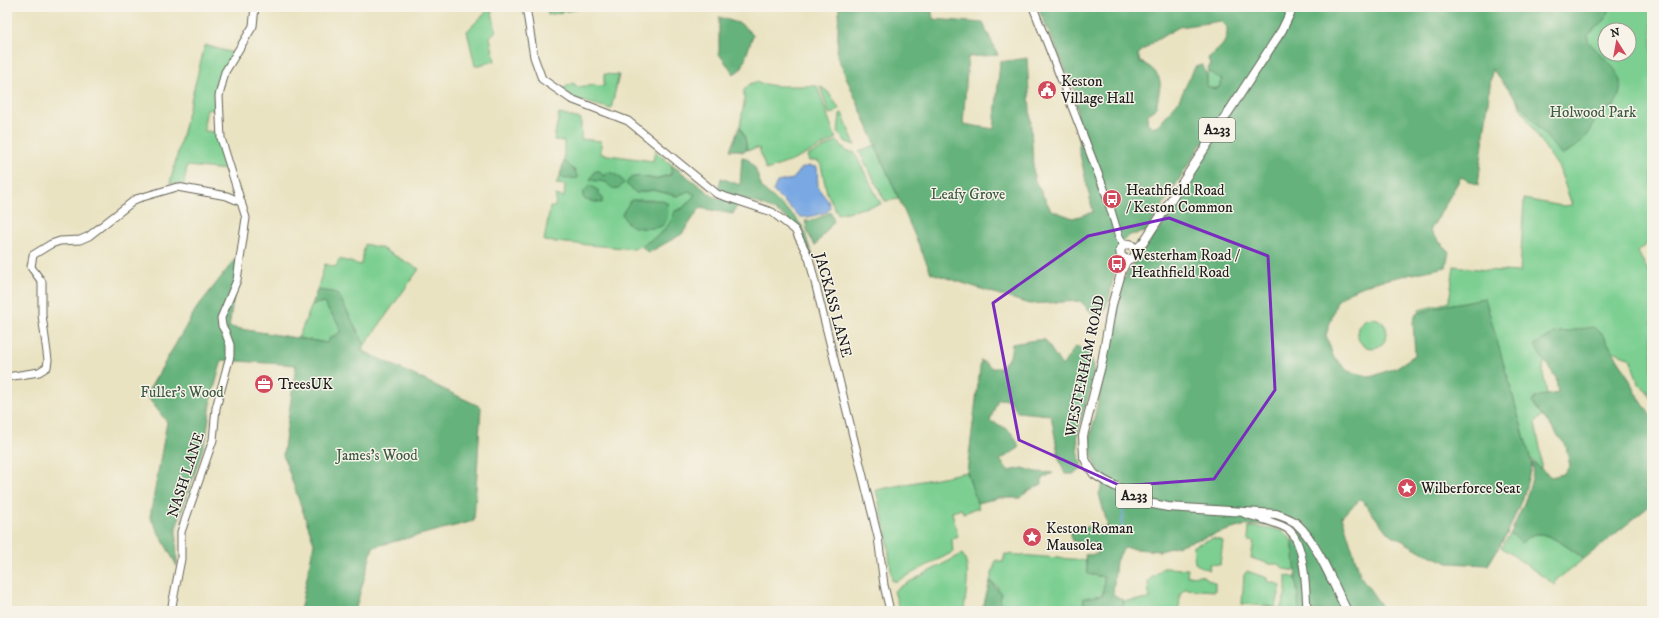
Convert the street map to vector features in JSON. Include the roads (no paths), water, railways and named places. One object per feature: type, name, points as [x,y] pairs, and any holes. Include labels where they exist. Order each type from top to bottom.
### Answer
[{"type":"main road","name":"WESTERHAM ROAD","points":[[1293,7],[1282,30],[1142,244],[1136,249],[1135,257],[1127,260],[1122,270],[1112,305],[1102,362],[1083,436],[1084,457],[1094,474],[1105,482],[1148,503],[1168,507],[1276,514],[1298,524],[1308,536],[1346,611]]},
{"type":"main road","points":[[1127,260],[1123,258],[1120,253],[1120,248],[1124,245],[1130,244],[1136,249]]},
{"type":"street","name":"NASH LANE","points":[[171,611],[181,559],[181,532],[213,440],[216,408],[230,356],[230,345],[222,326],[221,318],[237,280],[246,218],[221,138],[219,96],[225,72],[253,26],[255,7]]},
{"type":"street","name":"JACKASS LANE","points":[[526,7],[534,57],[542,79],[571,99],[628,121],[717,194],[772,212],[795,230],[809,258],[878,537],[884,585],[890,611]]},
{"type":"street","points":[[1032,7],[1106,194],[1119,237],[1124,245]]},
{"type":"street","points":[[227,196],[236,185]]},
{"type":"street","points":[[7,376],[39,372],[47,367],[48,360],[42,315],[42,282],[31,267],[33,255],[51,244],[60,241],[80,240],[89,236],[131,202],[147,195],[177,187],[227,196],[241,202]]},
{"type":"street","points":[[1237,511],[1289,529],[1294,536],[1301,553],[1307,611]]},
{"type":"water","points":[[808,166],[817,167],[818,188],[828,201],[830,207],[827,212],[809,217],[800,217],[773,191],[777,182],[793,179],[802,168]]},
{"type":"waterway","points":[[1121,493],[1121,505],[1124,516],[1121,521],[1124,531],[1127,532]]},
{"type":"place","name":"Keston Village Hall","points":[[1047,90]]},
{"type":"place","name":"Heathfield Road / Keston Common","points":[[1112,199]]},
{"type":"place","name":"Westerham Road / Heathfield Road","points":[[1117,264]]},
{"type":"place","name":"TreesUK","points":[[264,384]]},
{"type":"place","name":"Wilberforce Seat","points":[[1407,488]]},
{"type":"place","name":"Keston Roman Mausolea","points":[[1032,537]]},
{"type":"park label","name":"Holwood Park","points":[[1593,112]]},
{"type":"park label","name":"Leafy Grove","points":[[968,194]]},
{"type":"park label","name":"Fuller's Wood","points":[[182,392]]},
{"type":"park label","name":"James's Wood","points":[[377,455]]}]
